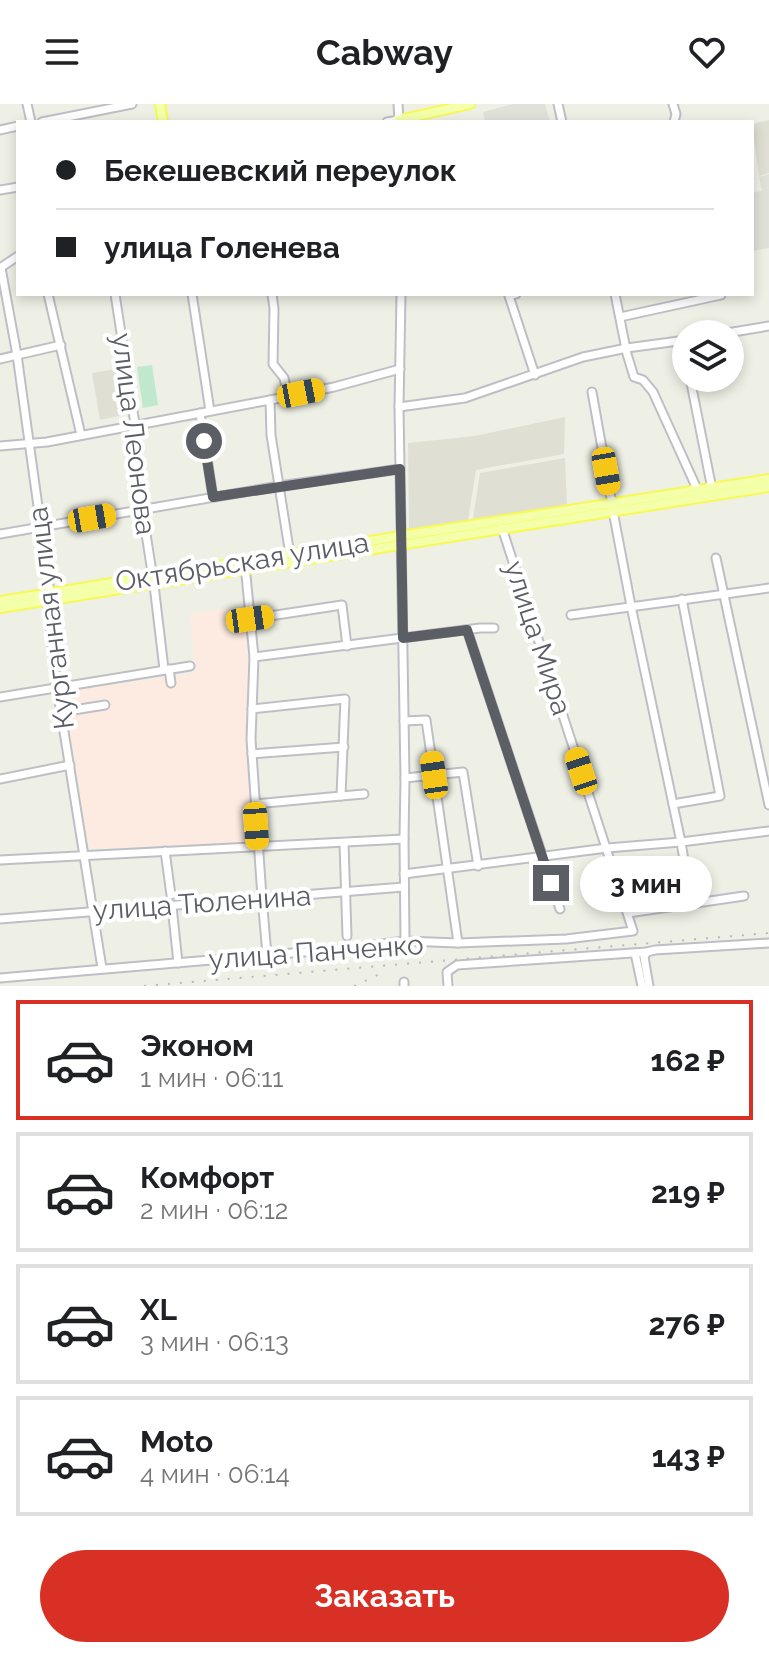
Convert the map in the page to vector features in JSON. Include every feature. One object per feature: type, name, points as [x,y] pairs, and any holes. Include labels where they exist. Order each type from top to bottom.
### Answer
[{"type":"main road","points":[[403,120],[470,104]]},
{"type":"main road","name":"Октябрьская улица","points":[[245,566],[290,555],[502,528],[769,479]]},
{"type":"main road","name":"Октябрьская улица","points":[[0,601],[48,597],[401,540],[769,487]]},
{"type":"main road","name":"Октябрьская улица","points":[[0,608],[48,597]]},
{"type":"street","points":[[52,120],[132,104]]},
{"type":"street","name":"Курганная улица","points":[[0,268],[17,355],[41,527],[57,688],[102,968]]},
{"type":"street","points":[[49,296],[81,435]]},
{"type":"street","name":"улица Леонова","points":[[115,296],[135,424],[131,438],[166,669],[171,683]]},
{"type":"street","points":[[192,296],[210,411]]},
{"type":"street","points":[[272,296],[273,364],[284,378],[288,396]]},
{"type":"street","points":[[401,296],[399,407],[405,941]]},
{"type":"street","points":[[509,296],[535,375]]},
{"type":"street","points":[[615,296],[634,377],[643,380],[653,392],[698,491]]},
{"type":"street","points":[[620,317],[716,296]]},
{"type":"street","points":[[744,330],[769,326]]},
{"type":"street","points":[[399,407],[465,398],[583,357],[672,342]]},
{"type":"street","points":[[0,359],[61,345]]},
{"type":"street","points":[[0,446],[47,442],[270,400],[400,369]]},
{"type":"street","points":[[592,392],[631,606],[691,903]]},
{"type":"street","points":[[693,392],[712,489]]},
{"type":"street","points":[[270,400],[271,435],[290,555]]},
{"type":"street","points":[[200,413],[213,497]]},
{"type":"street","points":[[0,534],[279,486],[400,469]]},
{"type":"street","name":"улица Мира","points":[[502,528],[633,931]]},
{"type":"street","points":[[716,558],[769,805]]},
{"type":"street","points":[[245,566],[254,657],[252,754],[267,955]]},
{"type":"street","points":[[571,615],[769,588]]},
{"type":"street","points":[[673,804],[720,796],[682,599]]},
{"type":"street","points":[[250,619],[342,605],[347,646]]},
{"type":"street","points":[[254,657],[494,628]]},
{"type":"street","points":[[467,630],[560,909]]},
{"type":"street","points":[[0,697],[190,666]]},
{"type":"street","points":[[252,709],[355,698]]},
{"type":"street","points":[[341,796],[345,699]]},
{"type":"street","points":[[61,712],[105,705]]},
{"type":"street","points":[[404,721],[426,720],[458,943]]},
{"type":"street","points":[[252,754],[344,747]]},
{"type":"street","points":[[0,779],[70,765]]},
{"type":"street","points":[[405,778],[463,772],[478,866]]},
{"type":"street","points":[[255,804],[364,794]]},
{"type":"street","points":[[404,874],[769,831]]},
{"type":"street","points":[[0,860],[404,839]]},
{"type":"street","points":[[344,843],[347,936]]},
{"type":"street","points":[[165,851],[171,895]]},
{"type":"street","name":"улица Тюленина","points":[[0,919],[404,887]]},
{"type":"street","points":[[628,913],[744,896]]},
{"type":"street","points":[[172,906],[178,963]]},
{"type":"street","name":"улица Панченко","points":[[0,978],[405,941],[458,943],[566,939],[633,931]]},
{"type":"street","points":[[448,986],[447,972],[457,965],[769,943]]},
{"type":"street","points":[[647,952],[644,957],[649,986]]},
{"type":"street","points":[[635,953],[642,986]]},
{"type":"shaded area","points":[[513,104],[545,104],[549,120],[485,120],[483,112]]},
{"type":"shaded area","points":[[769,120],[769,173],[759,176],[754,139],[754,124]]},
{"type":"shaded area","points":[[769,174],[769,248],[754,251],[754,193],[762,191],[759,177]]},
{"type":"shaded area","points":[[121,368],[128,414],[100,420],[92,373]]},
{"type":"shaded area","points":[[565,417],[564,454],[476,470],[468,521],[409,529],[408,443],[475,436]]},
{"type":"shaded area","points":[[565,458],[567,505],[473,519],[480,473]]},
{"type":"shaded area","points":[[244,606],[249,666],[246,725],[252,843],[89,849],[64,692],[195,673],[190,614]]},
{"type":"green space","points":[[152,365],[158,405],[143,408],[137,367]]},
{"type":"railway","points":[[144,986],[769,933]]},
{"type":"railway","points":[[354,986],[386,971]]},
{"type":"route","points":[[204,441],[213,497],[400,469],[403,638],[467,630],[551,883]]}]
